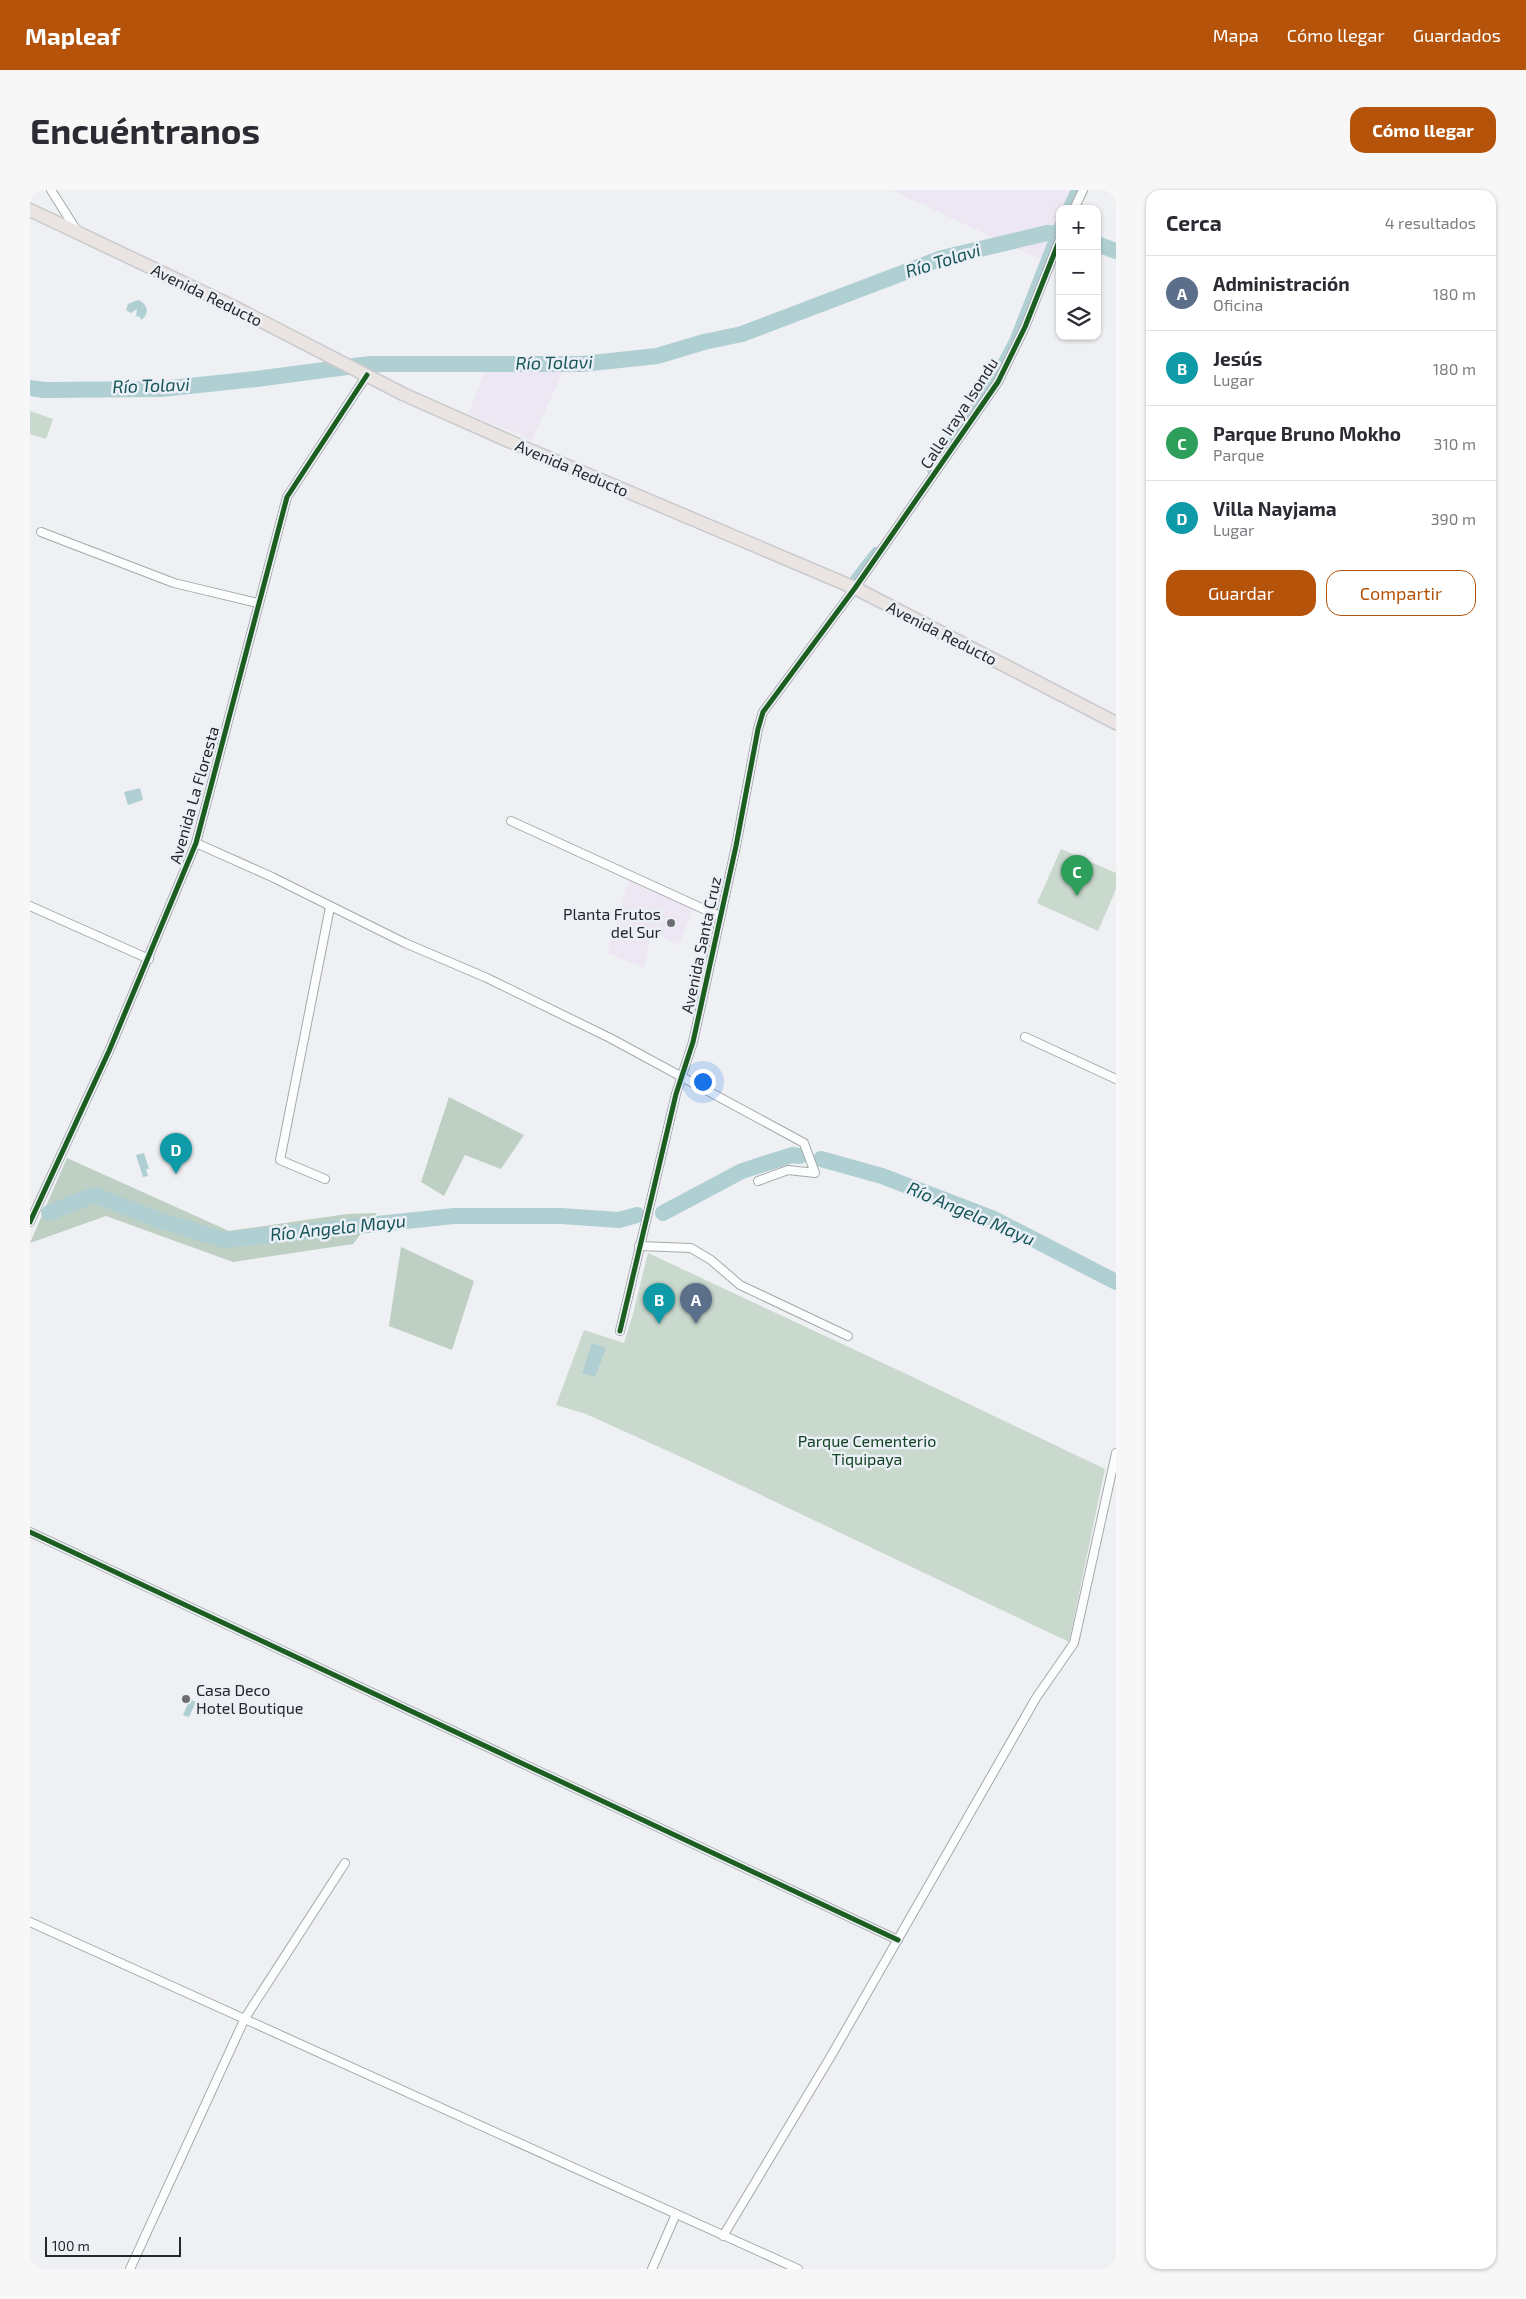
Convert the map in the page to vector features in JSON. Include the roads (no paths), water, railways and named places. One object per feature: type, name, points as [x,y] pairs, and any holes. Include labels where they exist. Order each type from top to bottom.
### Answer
[{"type":"main road","name":"Avenida Reducto","points":[[30,210],[364,373],[403,394],[518,445],[855,588],[1116,723]]},
{"type":"street","points":[[51,190],[78,232]]},
{"type":"street","points":[[1076,205],[1083,190]]},
{"type":"street","name":"Calle Iraya Isondu","points":[[855,588],[998,382],[1025,327],[1056,249]]},
{"type":"street","name":"Avenida La Floresta","points":[[30,1222],[149,959],[196,843],[287,497],[364,373]]},
{"type":"street","points":[[41,532],[174,583],[258,603]]},
{"type":"street","name":"Avenida Santa Cruz","points":[[620,1332],[676,1094],[693,1042],[763,712],[855,588]]},
{"type":"street","points":[[510,821],[720,916]]},
{"type":"street","points":[[196,843],[272,877],[406,943],[488,978],[683,1077],[804,1143],[816,1173],[788,1170],[758,1181]]},
{"type":"street","points":[[30,906],[149,959]]},
{"type":"street","points":[[325,1179],[280,1160],[330,907]]},
{"type":"street","points":[[1025,1037],[1116,1079]]},
{"type":"street","points":[[639,1246],[691,1248],[711,1260],[740,1285],[848,1336]]},
{"type":"street","points":[[723,2236],[898,1940],[1036,1698],[1074,1643],[1116,1453]]},
{"type":"street","points":[[30,1532],[898,1940]]},
{"type":"street","points":[[130,2269],[245,2018],[345,1863]]},
{"type":"street","points":[[30,1922],[798,2269]]},
{"type":"street","points":[[652,2269],[676,2214]]},
{"type":"water","points":[[138,300],[147,309],[146,315],[141,320],[140,317],[136,316],[137,309],[131,313],[126,310],[128,304]]},
{"type":"water","points":[[140,788],[143,800],[128,805],[124,792]]},
{"type":"water","points":[[144,1153],[149,1169],[146,1169],[148,1176],[143,1177],[136,1155]]},
{"type":"water","points":[[592,1343],[606,1348],[595,1377],[582,1373]]},
{"type":"water","points":[[190,1699],[196,1702],[189,1717],[183,1715]]},
{"type":"waterway","points":[[1069,205],[1076,190]]},
{"type":"waterway","name":"Río Tolavi","points":[[30,388],[44,390],[161,389],[370,364],[582,364],[657,356],[704,342],[742,334],[942,258],[1047,233],[1056,234]]},
{"type":"waterway","points":[[932,470],[992,382],[1014,341],[1056,234]]},
{"type":"waterway","name":"Río Tolavi","points":[[1101,245],[1116,251]]},
{"type":"waterway","points":[[855,579],[876,552]]},
{"type":"waterway","name":"Río Angela Mayu","points":[[663,1213],[742,1171],[792,1155],[800,1156]]},
{"type":"waterway","name":"Río Angela Mayu","points":[[821,1159],[882,1176],[994,1219],[1116,1282]]},
{"type":"waterway","name":"Río Angela Mayu","points":[[49,1213],[94,1195],[162,1221],[224,1240],[454,1216],[561,1216],[619,1220],[637,1215]]},
{"type":"place","name":"Parque Bruno Mokho","points":[[1077,896]]},
{"type":"place","name":"Planta Frutos del Sur","points":[[671,923]]},
{"type":"place","name":"Villa Nayjama","points":[[176,1174]]},
{"type":"place","name":"Jesús","points":[[659,1324]]},
{"type":"place","name":"Administración","points":[[696,1324]]},
{"type":"place","name":"Casa Deco Hotel Boutique","points":[[186,1699]]},
{"type":"park label","name":"Parque Cementerio Tiquipaya","points":[[867,1450]]}]
